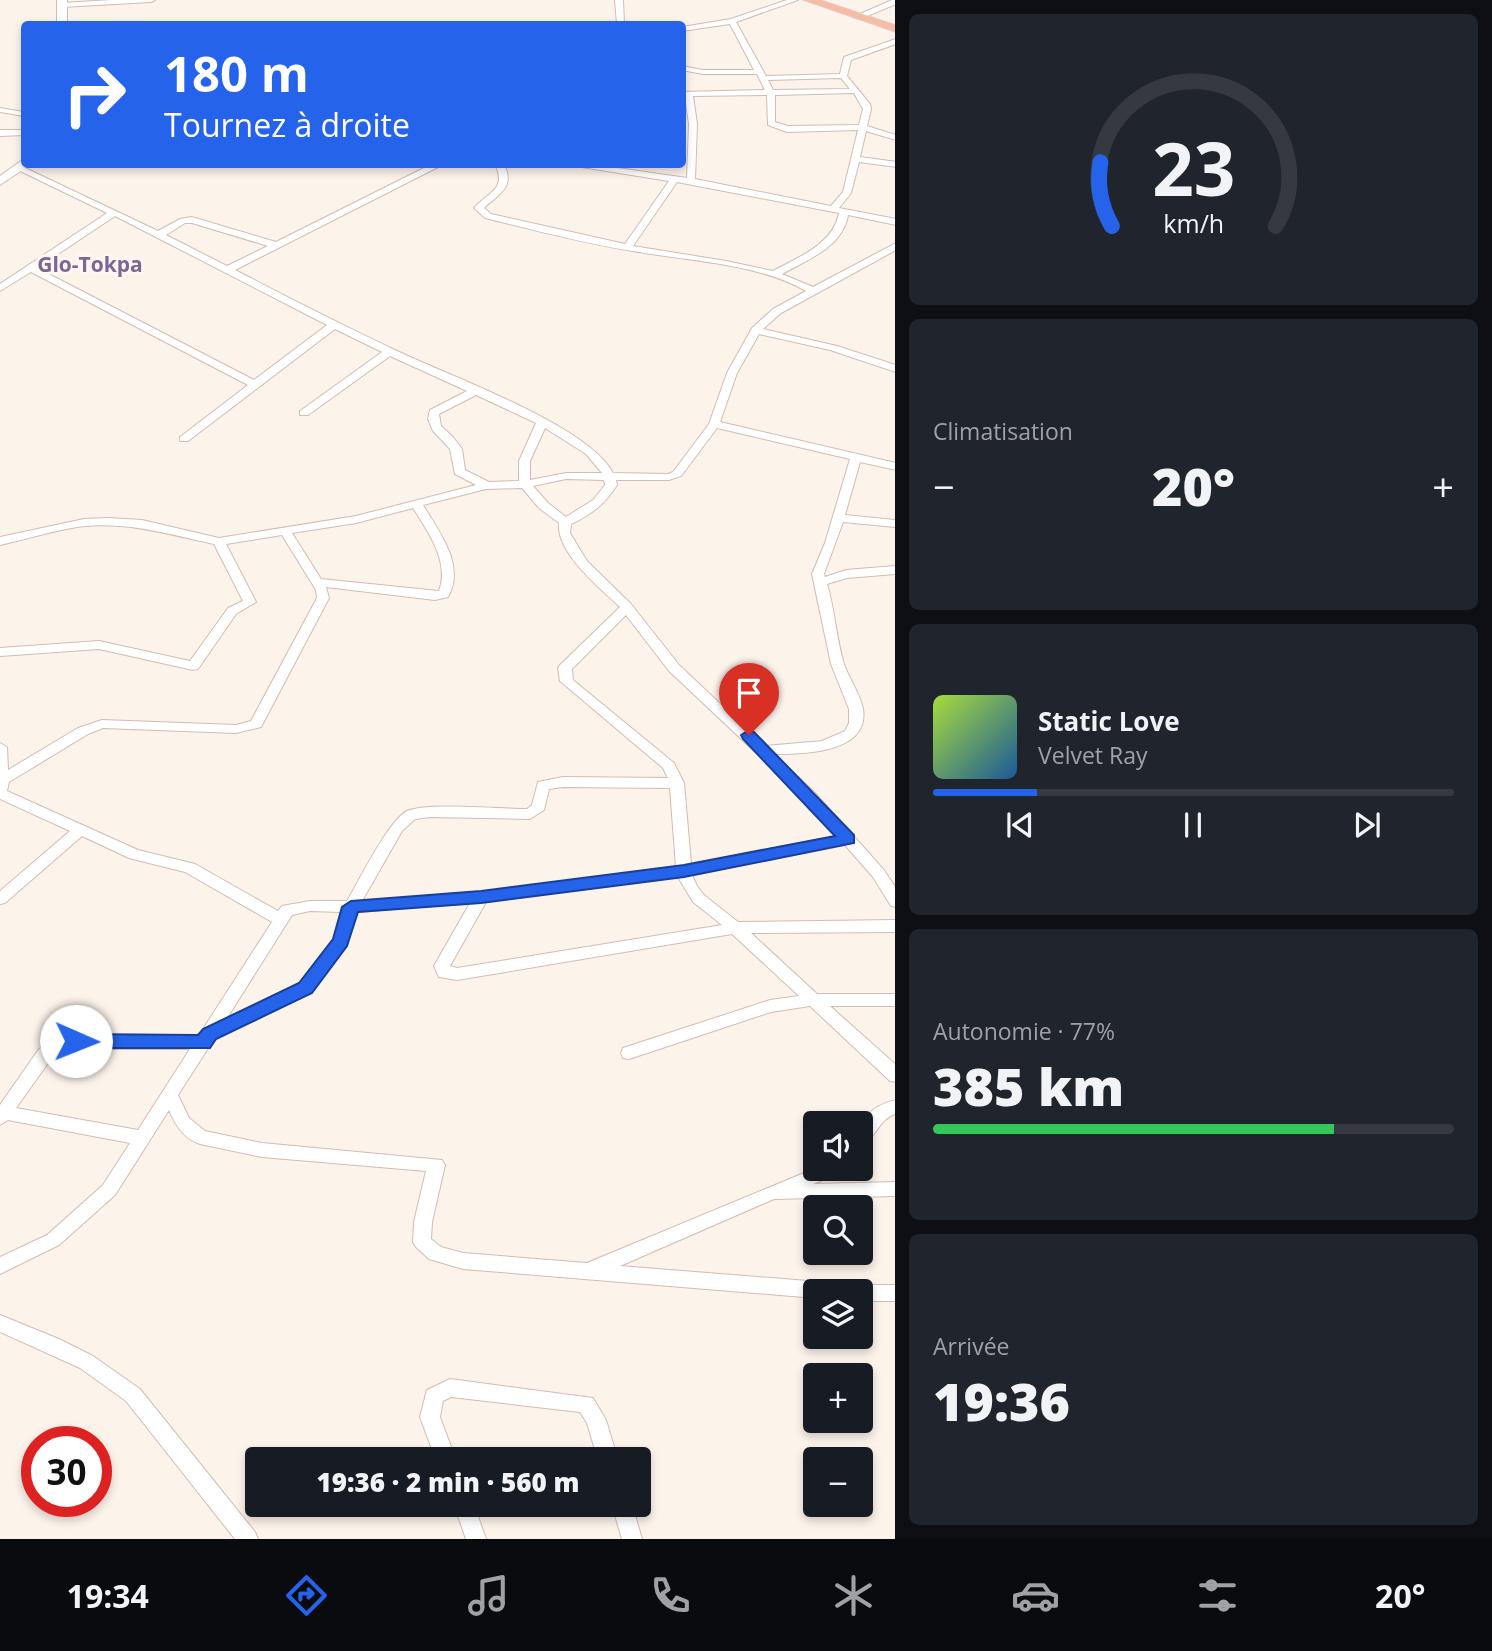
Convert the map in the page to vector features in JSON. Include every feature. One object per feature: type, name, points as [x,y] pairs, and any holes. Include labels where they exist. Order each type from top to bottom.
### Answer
[{"type":"highway","points":[[809,0],[895,29]]},
{"type":"main road","points":[[62,2],[62,21]]},
{"type":"main road","points":[[0,181],[21,168]]},
{"type":"street","points":[[62,2],[151,0]]},
{"type":"street","points":[[619,0],[621,21]]},
{"type":"street","points":[[686,28],[732,21],[794,0]]},
{"type":"street","points":[[857,16],[895,1]]},
{"type":"street","points":[[761,4],[774,7]]},
{"type":"street","points":[[732,21],[771,93],[771,123],[778,128],[862,127],[895,138]]},
{"type":"street","points":[[843,76],[847,59],[895,41]]},
{"type":"street","points":[[686,69],[761,75],[843,76]]},
{"type":"street","points":[[834,208],[847,193],[866,104],[843,76]]},
{"type":"street","points":[[691,181],[692,124],[686,94],[855,91]]},
{"type":"street","points":[[0,110],[21,114]]},
{"type":"street","points":[[0,133],[21,133]]},
{"type":"street","points":[[854,159],[895,166]]},
{"type":"street","points":[[25,168],[112,214],[229,269],[389,352],[541,424],[585,448],[603,463],[611,485],[605,496],[582,515],[565,522]]},
{"type":"street","points":[[229,269],[432,168]]},
{"type":"street","points":[[501,168],[505,176],[503,186],[479,208],[488,216],[628,247],[775,274],[807,285],[814,292]]},
{"type":"street","points":[[596,168],[691,181],[895,222]]},
{"type":"street","points":[[628,247],[675,179]]},
{"type":"street","points":[[775,274],[831,240],[842,228],[844,211]]},
{"type":"street","points":[[0,288],[112,214]]},
{"type":"street","points":[[158,235],[183,221],[192,220],[275,245]]},
{"type":"street","points":[[0,541],[84,523],[108,522],[142,524],[219,542],[356,519],[486,486],[527,484],[566,476],[656,478],[677,474],[714,424],[732,373],[757,330],[777,311],[895,246]]},
{"type":"street","points":[[29,267],[255,385]]},
{"type":"street","points":[[184,439],[335,324]]},
{"type":"street","points":[[757,330],[832,348],[895,369]]},
{"type":"street","points":[[304,414],[389,352]]},
{"type":"street","points":[[473,392],[435,412],[432,420],[433,426],[456,450],[459,472],[486,486]]},
{"type":"street","points":[[541,424],[523,466],[527,484],[541,505],[565,522]]},
{"type":"street","points":[[714,424],[895,467]]},
{"type":"street","points":[[765,750],[821,747],[840,741],[855,723],[857,712],[838,662],[818,574],[856,457]]},
{"type":"street","points":[[317,582],[435,596],[444,593],[449,586],[447,559],[416,503]]},
{"type":"street","points":[[838,518],[895,524]]},
{"type":"street","points":[[565,522],[564,533],[582,563],[627,607],[674,668],[765,750],[848,839],[878,873],[895,902]]},
{"type":"street","points":[[1,789],[83,731],[102,724],[236,729],[256,724],[323,598],[317,582],[285,531]]},
{"type":"street","points":[[0,652],[99,645],[193,666],[232,611],[250,602],[219,542]]},
{"type":"street","points":[[820,565],[846,574]]},
{"type":"street","points":[[821,582],[846,574],[895,570]]},
{"type":"street","points":[[627,607],[565,668],[565,674],[579,691],[662,758],[677,783],[684,871],[687,884],[696,899],[735,928],[895,1076]]},
{"type":"street","points":[[0,747],[1,789]]},
{"type":"street","points":[[142,1138],[2,1115],[45,1054],[62,1043],[206,1038],[305,988],[341,941],[351,907],[397,828],[411,815],[430,812],[530,814],[539,807],[543,785],[563,782],[677,783]]},
{"type":"street","points":[[1,789],[79,831],[135,854],[190,868],[281,920]]},
{"type":"street","points":[[0,899],[79,831]]},
{"type":"street","points":[[0,1266],[53,1240],[109,1190],[287,910],[298,907],[351,907],[481,897],[684,871],[848,839]]},
{"type":"street","points":[[481,897],[442,966],[445,973],[457,974],[735,928],[895,926]]},
{"type":"street","points":[[629,1053],[770,1006],[813,1000],[895,1000]]},
{"type":"street","points":[[170,1095],[183,1123],[200,1137],[262,1150],[436,1165],[423,1222],[422,1242],[435,1253],[463,1261],[803,1289]]},
{"type":"street","points":[[873,1122],[883,1110],[895,1107]]},
{"type":"street","points":[[587,1271],[803,1180]]},
{"type":"street","points":[[773,1192],[895,1189]]},
{"type":"street","points":[[873,1293],[895,1293]]},
{"type":"street","points":[[0,1323],[54,1345],[112,1375],[133,1395],[248,1539]]},
{"type":"street","points":[[441,1447],[430,1417],[434,1396],[450,1388],[586,1404],[596,1420],[604,1447]]},
{"type":"street","points":[[469,1517],[477,1539]]},
{"type":"street","points":[[625,1517],[632,1539]]},
{"type":"district","name":"Glo-Tokpa","points":[[90,264]]},
{"type":"route","points":[[76,1041],[204,1043],[209,1034],[296,995],[305,988],[341,941],[351,907],[481,897],[684,871],[848,839],[749,735]]}]
